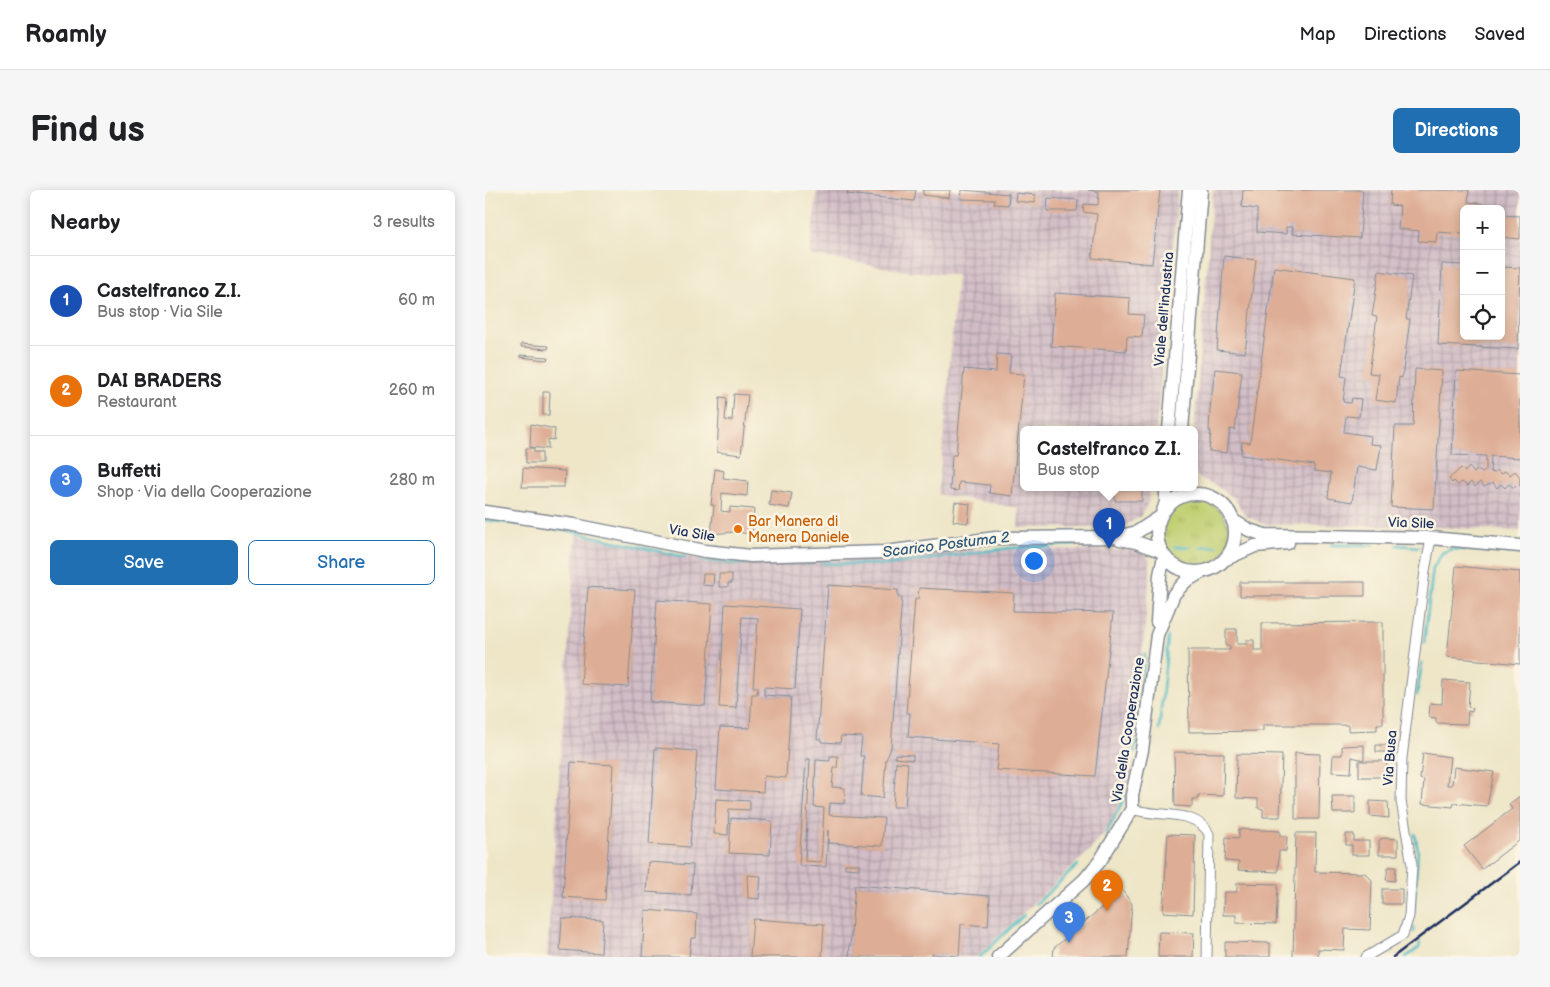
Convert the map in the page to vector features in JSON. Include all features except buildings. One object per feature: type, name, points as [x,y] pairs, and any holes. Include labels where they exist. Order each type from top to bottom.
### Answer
[{"type":"street","name":"Viale dell'industria","points":[[1169,426],[1189,190]]},
{"type":"street","name":"Viale dell'industria","points":[[1182,426],[1201,190]]},
{"type":"street","points":[[1166,491],[1166,502],[1156,532],[1162,554],[1178,568],[1189,572],[1202,572],[1214,568],[1224,561],[1233,544],[1235,532],[1232,520],[1222,505],[1198,491]]},
{"type":"street","points":[[1162,514],[1172,502],[1182,497],[1194,494],[1206,496]]},
{"type":"street","name":"Via Sile","points":[[485,512],[574,525],[699,550],[745,555],[885,552],[996,538],[1105,538],[1136,542],[1162,554]]},
{"type":"street","name":"Via Sile","points":[[1105,538],[1137,532],[1162,514]]},
{"type":"street","name":"Via Sile","points":[[1232,520],[1258,534],[1431,538],[1520,546]]},
{"type":"street","name":"Via Sile","points":[[1224,561],[1255,546],[1298,542],[1325,537]]},
{"type":"street","name":"Via Busa","points":[[1366,957],[1403,935],[1409,916],[1412,864],[1401,801],[1402,758],[1424,577],[1431,538]]},
{"type":"street","name":"Via Sile","points":[[1495,543],[1520,542]]},
{"type":"street","name":"Via della Cooperazione","points":[[998,957],[1084,880],[1100,861],[1132,809],[1132,795],[1142,750],[1157,635],[1162,554]]},
{"type":"street","name":"Via della Cooperazione","points":[[1157,635],[1174,594],[1188,580],[1202,572]]},
{"type":"street","points":[[1132,809],[1143,813],[1191,818],[1205,827],[1209,834],[1207,957]]},
{"type":"shaded area","points":[[817,190],[1178,190],[1156,426],[1020,426],[1020,491],[1150,491],[1148,503],[1140,517],[1126,525],[1112,527],[1018,528],[1019,508],[938,494],[957,275],[906,271],[810,255]]},
{"type":"shaded area","points":[[1213,190],[1520,190],[1520,531],[1412,526],[1263,524],[1245,515],[1234,498],[1198,477],[1198,426],[1194,426]]},
{"type":"shaded area","points":[[576,535],[691,557],[739,562],[871,559],[977,549],[1140,550],[1149,559],[1150,571],[1131,776],[1109,827],[1090,850],[977,957],[547,957]]},
{"type":"green space","points":[[1196,501],[1208,504],[1219,511],[1226,522],[1229,534],[1226,546],[1219,557],[1208,564],[1196,567],[1184,564],[1173,557],[1166,546],[1163,534],[1166,522],[1173,511],[1184,504]]},
{"type":"waterway","name":"Scarico Postuma 2","points":[[485,520],[569,531],[685,557]]},
{"type":"waterway","name":"Scarico Postuma 2","points":[[822,563],[886,565],[1009,548],[1074,545]]},
{"type":"waterway","points":[[1331,545],[1374,545]]},
{"type":"waterway","points":[[1397,545],[1419,547]]},
{"type":"waterway","points":[[1200,547],[1216,546]]},
{"type":"waterway","name":"Scarico Postuma 2","points":[[1175,547],[1190,547]]},
{"type":"waterway","points":[[1424,643],[1433,568],[1442,553],[1451,549],[1520,553]]},
{"type":"waterway","name":"Scarico Postuma 2","points":[[702,561],[746,564]]},
{"type":"waterway","name":"Scarico Postuma 2","points":[[759,563],[794,563]]},
{"type":"waterway","name":"Scarico Postuma 2","points":[[804,564],[809,563]]},
{"type":"waterway","name":"Scarico Postuma 2","points":[[1159,730],[1168,637]]},
{"type":"waterway","points":[[1137,734],[1145,654]]},
{"type":"waterway","points":[[1417,695],[1422,663]]},
{"type":"waterway","points":[[1135,753],[1136,741]]},
{"type":"waterway","points":[[1106,834],[1127,793]]},
{"type":"waterway","points":[[1414,913],[1418,850],[1415,834]]},
{"type":"waterway","points":[[1036,904],[1078,865]]},
{"type":"waterway","points":[[980,957],[1024,915]]},
{"type":"waterway","points":[[1414,927],[1414,932]]},
{"type":"waterway","points":[[1406,957],[1419,948],[1420,943]]},
{"type":"railway","points":[[1393,957],[1520,862]]},
{"type":"place","name":"Bar Manera di Manera Daniele","points":[[738,529]]},
{"type":"place","name":"Castelfranco Z.I.","points":[[1109,549]]},
{"type":"place","name":"DAI BRADERS","points":[[1107,911]]},
{"type":"place","name":"Buffetti","points":[[1069,943]]}]
